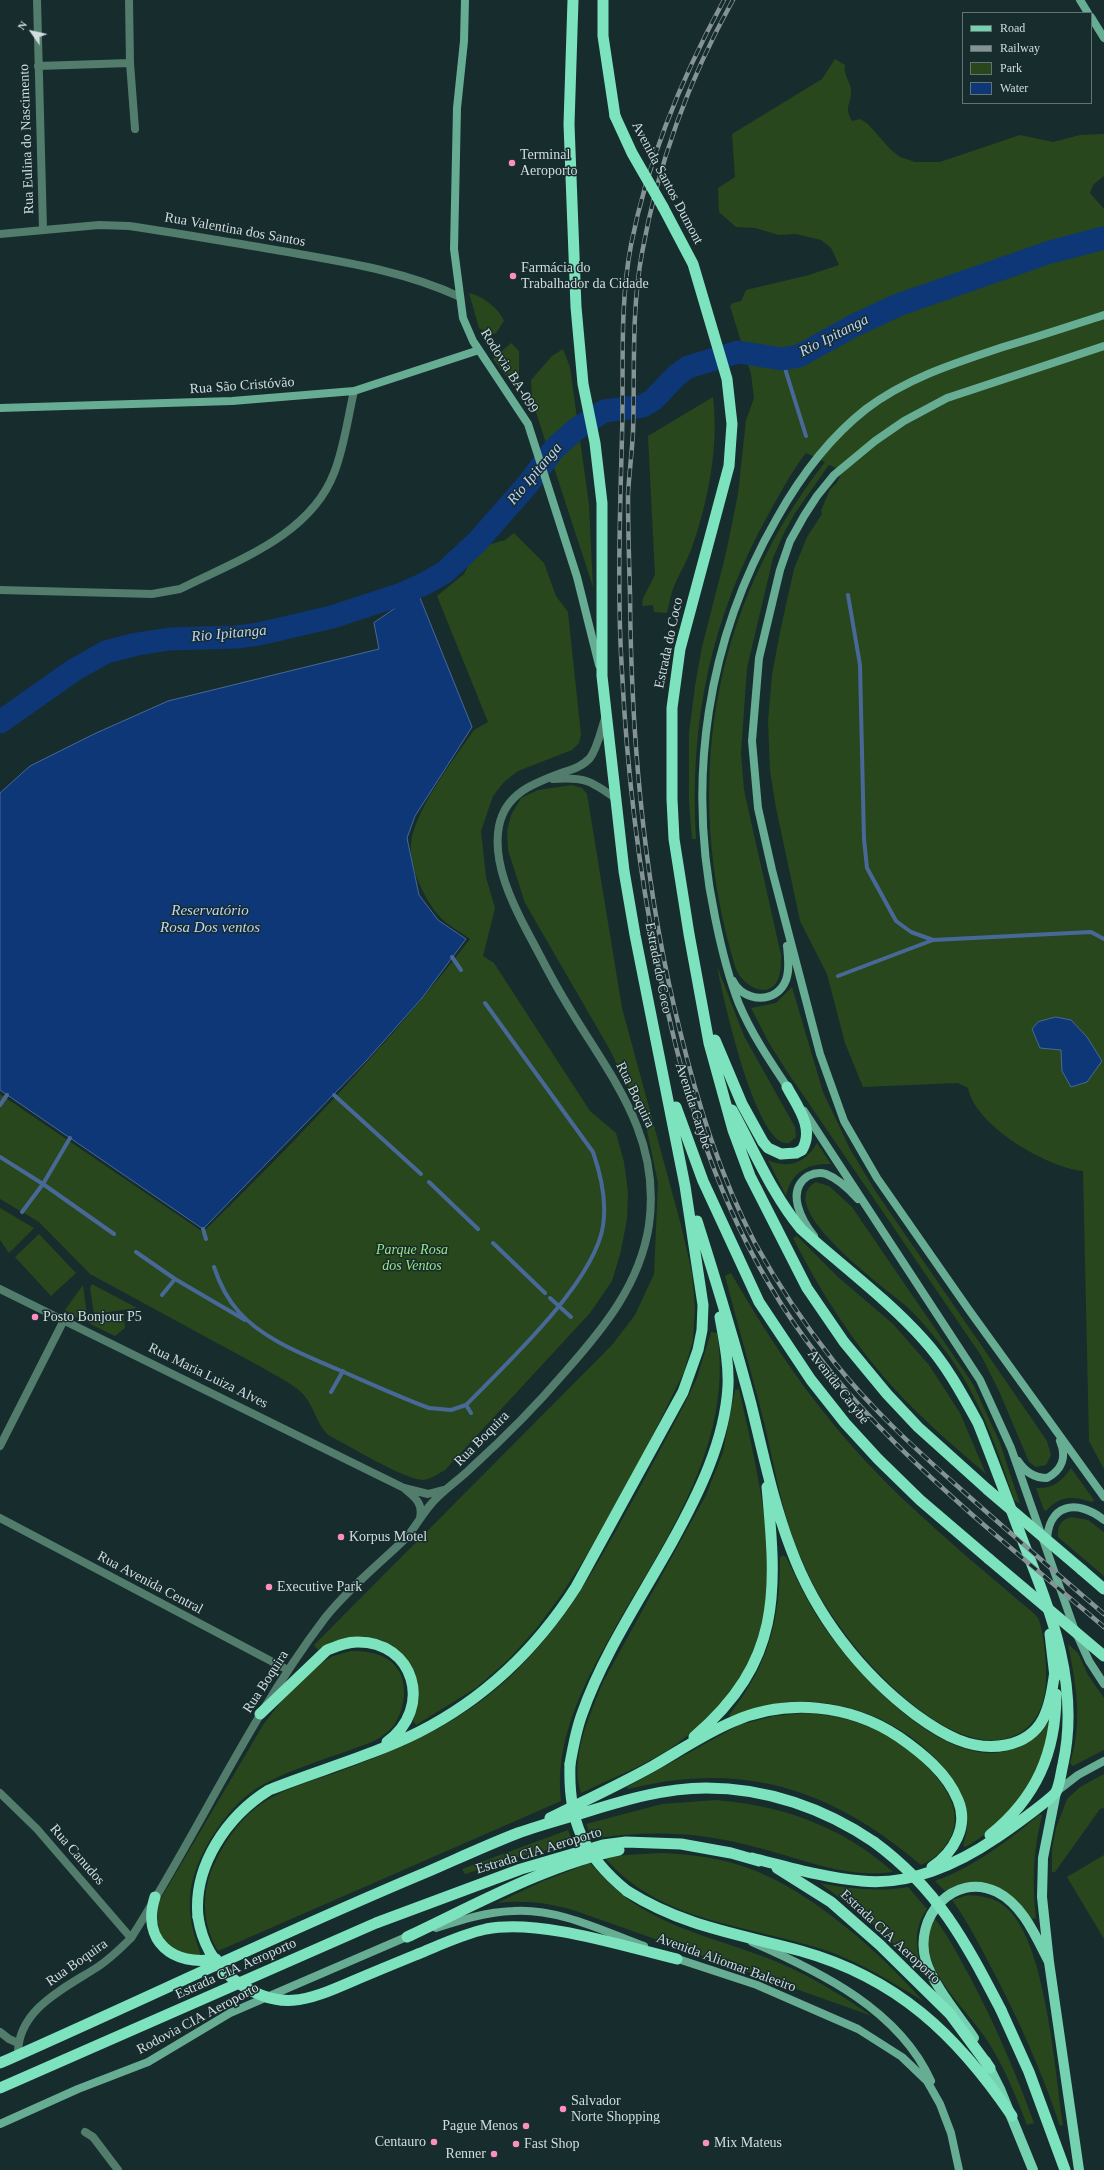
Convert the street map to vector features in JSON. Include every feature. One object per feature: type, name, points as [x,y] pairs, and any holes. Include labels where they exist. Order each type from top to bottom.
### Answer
[{"type":"highway","name":"Estrada do Coco","points":[[573,0],[569,124],[576,307],[583,384],[595,443],[602,503],[602,676],[615,798],[635,935],[661,1056]]},
{"type":"highway","name":"Avenida Santos Dumont","points":[[603,0],[603,36],[615,116],[632,153],[693,264],[706,306]]},
{"type":"highway","name":"Estrada do Coco","points":[[700,991],[689,934],[674,839],[672,799],[672,708],[680,649],[730,466],[732,424],[727,379],[706,306]]},
{"type":"highway","points":[[700,991],[717,1045],[742,1104],[768,1148],[781,1154],[789,1155],[802,1150],[807,1137],[807,1131],[805,1121],[787,1087]]},
{"type":"highway","points":[[700,991],[709,1043],[740,1150],[762,1202],[792,1262],[825,1315],[863,1367],[918,1427],[988,1490],[1104,1589]]},
{"type":"highway","points":[[661,1056],[685,1186],[701,1285],[703,1318],[702,1330],[692,1371],[674,1410],[576,1587],[559,1615],[537,1642],[489,1687],[454,1712],[419,1732],[375,1751],[270,1790],[243,1809],[223,1834],[206,1865],[198,1888],[198,1917],[200,1929],[208,1951],[226,1973],[248,1989],[284,2001],[298,2001],[316,1997],[418,1954],[486,1929],[524,1927],[560,1931],[677,1958]]},
{"type":"highway","name":"Avenida Carybé","points":[[661,1056],[682,1124],[703,1181],[722,1225],[764,1309],[811,1380],[878,1459],[920,1500],[1104,1656]]},
{"type":"highway","points":[[722,1092],[779,1198],[801,1229],[904,1319],[924,1340],[953,1379],[978,1423],[1043,1592],[1063,1659],[1069,1701],[1067,1747],[1056,1792],[1010,1829],[960,1860],[918,1875],[880,1881],[863,1881],[823,1875],[752,1858]]},
{"type":"highway","points":[[685,1186],[736,1351],[764,1461],[791,1549],[821,1612],[846,1645],[873,1677],[903,1705],[935,1728],[956,1739],[986,1747],[1004,1746],[1022,1740],[1037,1728],[1051,1702],[1055,1670]]},
{"type":"highway","points":[[714,1277],[726,1353],[728,1386],[720,1428],[712,1456],[690,1510],[599,1674],[581,1715],[570,1764],[570,1797],[579,1832],[602,1870],[627,1891],[644,1902],[676,1917],[738,1937],[826,1959],[863,1975],[902,1997],[939,2026],[990,2086],[1012,2116]]},
{"type":"highway","points":[[676,1752],[725,1707],[741,1685],[761,1646],[768,1625],[773,1586],[773,1555],[764,1461]]},
{"type":"highway","points":[[960,1860],[1020,1807],[1036,1784],[1047,1757],[1054,1728],[1056,1699],[1055,1670],[1043,1592]]},
{"type":"highway","points":[[260,1714],[327,1650],[355,1642],[377,1645],[386,1649],[404,1664],[412,1682],[414,1702],[407,1722],[394,1737],[375,1751]]},
{"type":"highway","points":[[520,1833],[628,1779],[732,1722],[768,1710],[812,1706],[846,1713],[890,1731],[931,1762],[955,1792],[961,1811],[961,1827],[953,1847],[945,1857],[918,1875]]},
{"type":"highway","points":[[520,1833],[630,1799],[655,1794],[704,1788],[749,1791],[794,1802],[828,1814],[874,1842],[909,1870],[935,1897],[963,1938],[1001,2010],[1029,2072],[1065,2170]]},
{"type":"highway","name":"Estrada CIA Aeroporto","points":[[0,2063],[231,1957],[520,1833]]},
{"type":"highway","name":"Estrada CIA Aeroporto","points":[[0,2088],[376,1923],[521,1869],[603,1845],[626,1842],[662,1843],[707,1848],[752,1858],[792,1876],[831,1902],[850,1918],[950,2014],[990,2068]]},
{"type":"highway","points":[[408,1937],[514,1888],[581,1860],[621,1849],[662,1843]]},
{"type":"highway","points":[[155,1897],[152,1908],[151,1924],[156,1938],[168,1951],[185,1960],[196,1961],[231,1957]]},
{"type":"main road","name":"Rodovia BA-099","points":[[465,0],[464,41],[457,108],[454,249],[464,318],[472,341],[528,424],[531,440],[577,577],[602,676]]},
{"type":"main road","points":[[1080,0],[1087,12]]},
{"type":"main road","points":[[1092,19],[1104,38]]},
{"type":"main road","points":[[1104,315],[940,367],[890,393],[865,410],[835,438],[815,460],[791,494],[753,562],[736,602],[725,636],[707,713],[701,780],[702,819],[710,894],[727,967],[740,1006],[765,1053],[870,1210],[980,1380],[1011,1448],[1049,1552],[1074,1628],[1089,1661],[1104,1684]]},
{"type":"main road","points":[[1104,346],[947,398],[904,421],[875,441],[834,475],[817,496],[794,535],[780,570],[759,658],[752,742],[758,808],[787,929],[820,1054],[848,1128],[877,1178],[1104,1497]]},
{"type":"main road","name":"Rua São Cristóvão","points":[[0,408],[232,401],[354,391],[479,350]]},
{"type":"main road","points":[[727,967],[739,988],[750,996],[764,998],[777,993],[783,987],[788,972],[787,929]]},
{"type":"main road","points":[[835,1259],[814,1235],[801,1216],[796,1198],[800,1184],[811,1174],[819,1173],[831,1176],[844,1185],[870,1210]]},
{"type":"main road","points":[[1011,1448],[1026,1472],[1040,1478],[1047,1478],[1059,1469],[1063,1461],[1062,1444],[1057,1433]]},
{"type":"main road","points":[[1049,1552],[1047,1539],[1051,1523],[1066,1507],[1082,1507],[1104,1520]]},
{"type":"main road","points":[[1079,2170],[1049,1962],[1042,1875],[1047,1828],[1056,1792],[1078,1775],[1104,1762]]},
{"type":"main road","points":[[990,2068],[974,2038],[933,1975],[926,1961],[923,1941],[929,1918],[942,1900],[954,1892],[972,1888],[989,1889],[1004,1897],[1020,1912],[1028,1922],[1049,1962]]},
{"type":"main road","name":"Avenida Aliomar Baleeiro","points":[[408,1937],[482,1914],[514,1910],[532,1911],[575,1920],[677,1958],[757,1985],[874,2038],[897,2053],[913,2067],[927,2081],[940,2104],[949,2127],[959,2170]]},
{"type":"main road","name":"Rodovia CIA Aeroporto","points":[[0,2124],[78,2090],[148,2062],[230,2013],[408,1937]]},
{"type":"main road","points":[[738,1937],[809,1969],[860,2000],[888,2021],[914,2051],[924,2068],[940,2104]]},
{"type":"main road","name":"Estrada CIA Aeroporto","points":[[990,2068],[1012,2116],[1033,2170]]},
{"type":"street","name":"Rua Eulina do Nascimento","points":[[37,0],[43,229]]},
{"type":"street","points":[[129,0],[130,64],[135,130]]},
{"type":"street","points":[[38,66],[130,64]]},
{"type":"street","name":"Rua Valentina dos Santos","points":[[0,234],[99,225],[129,226],[326,259],[400,275],[436,285],[460,297]]},
{"type":"street","points":[[0,590],[152,594],[167,593],[180,589],[270,544],[305,517],[326,490],[335,473],[354,391]]},
{"type":"street","name":"Rua Boquira","points":[[18,2055],[18,2043],[21,2031],[36,2010],[62,1988],[104,1962],[131,1938],[260,1714],[288,1670],[329,1614],[409,1534],[431,1504],[552,1388],[615,1312],[628,1289],[639,1264],[649,1226],[650,1211],[648,1166],[634,1117],[617,1083],[564,998],[519,916],[500,860],[498,831],[505,810],[516,795],[524,788],[579,766],[588,760],[595,749],[606,713]]},
{"type":"street","name":"Rua Boquira","points":[[544,779],[582,778],[592,782],[615,798]]},
{"type":"street","name":"Rua Maria Luiza Alves","points":[[0,1289],[404,1488],[428,1494],[438,1492],[452,1485]]},
{"type":"street","points":[[0,1446],[64,1320]]},
{"type":"street","name":"Rua Maria Luiza Alves","points":[[404,1488],[421,1506],[418,1523]]},
{"type":"street","name":"Rua Avenida Central","points":[[0,1518],[288,1670]]},
{"type":"street","name":"Rua Canudos","points":[[0,1793],[37,1829],[131,1938]]},
{"type":"street","points":[[0,2032],[9,2039],[18,2043]]},
{"type":"street","points":[[85,2132],[93,2138],[118,2170]]},
{"type":"green space","points":[[835,59],[845,65],[845,71],[851,90],[848,112],[852,121],[860,119],[868,124],[891,150],[900,157],[915,162],[940,162],[1020,135],[1053,142],[1080,135],[1104,134],[1104,176],[1093,185],[1090,193],[1104,209],[1104,1469],[1089,1441],[1083,1171],[1051,1162],[1015,1143],[984,1117],[974,1102],[968,1088],[958,1083],[863,1087],[845,1043],[827,974],[800,921],[776,808],[770,771],[768,721],[772,675],[794,569],[807,537],[822,514],[821,511],[830,489],[836,484],[843,471],[829,465],[795,513],[773,558],[747,668],[741,753],[744,790],[781,955],[780,974],[775,985],[769,989],[762,990],[749,985],[738,973],[735,966],[719,899],[711,833],[710,767],[717,702],[732,639],[755,578],[786,519],[825,462],[806,453],[786,483],[748,554],[718,632],[708,672],[701,712],[696,754],[696,839],[692,839],[689,802],[689,733],[695,686],[702,647],[726,553],[738,494],[746,420],[754,398],[751,374],[730,306],[733,303],[741,301],[746,290],[809,275],[839,265],[831,248],[821,240],[796,234],[779,235],[755,228],[736,227],[719,212],[718,188],[735,177],[732,134],[822,79]]},
{"type":"green space","points":[[469,293],[490,303],[502,316],[504,321],[496,333],[491,335],[479,328]]},
{"type":"green space","points":[[511,343],[519,351],[519,393],[493,359]]},
{"type":"green space","points":[[563,349],[570,367],[589,505],[593,587],[532,400],[531,380],[552,356]]},
{"type":"green space","points":[[713,397],[714,435],[711,475],[697,532],[691,550],[674,586],[667,613],[654,612],[653,605],[642,606],[643,598],[655,575],[648,436]]},
{"type":"green space","name":"Parque Rosa dos Ventos","points":[[514,533],[544,563],[556,596],[568,612],[581,735],[579,743],[572,750],[518,771],[504,782],[493,796],[481,831],[486,877],[495,908],[483,956],[494,963],[590,1111],[616,1133],[624,1162],[628,1192],[627,1219],[621,1251],[612,1281],[590,1313],[445,1470],[423,1480],[390,1468],[328,1435],[307,1399],[294,1386],[90,1274],[39,1222],[0,1199],[0,1094],[203,1232],[307,1127],[375,1054],[470,939],[444,921],[428,901],[418,880],[412,858],[412,837],[422,810],[438,782],[474,730],[488,722],[437,596],[464,574],[477,548],[505,540]]},
{"type":"green space","points":[[572,785],[582,788],[587,794],[622,1008],[681,1225],[692,1273],[695,1308],[693,1340],[684,1372],[646,1449],[588,1553],[562,1594],[536,1629],[509,1659],[476,1688],[416,1725],[413,1721],[417,1704],[417,1688],[414,1673],[407,1660],[397,1649],[384,1641],[368,1637],[346,1638],[333,1642],[318,1650],[314,1645],[612,1345],[635,1315],[654,1274],[658,1183],[645,1121],[610,1050],[525,903],[508,850],[507,831],[511,815],[521,798],[538,790]]},
{"type":"green space","points":[[717,966],[744,1036],[795,1127],[796,1137],[789,1143],[777,1139],[765,1122],[753,1097],[733,1036]]},
{"type":"green space","points":[[792,987],[823,1092],[850,1149],[876,1192],[1047,1441],[1051,1455],[1046,1465],[1036,1467],[1029,1462],[999,1391],[982,1357],[769,1043],[751,1008],[776,1003]]},
{"type":"green space","points":[[817,1143],[831,1164],[808,1167],[796,1175],[788,1188],[786,1196],[768,1160],[783,1164],[796,1162],[808,1155]]},
{"type":"green space","points":[[816,1182],[829,1186],[852,1207],[973,1384],[1000,1443],[1020,1504],[1014,1500],[990,1431],[982,1414],[966,1382],[951,1358],[932,1334],[906,1306],[857,1266],[820,1228],[808,1209],[806,1194]]},
{"type":"green space","points":[[0,1208],[34,1228],[9,1253],[0,1240]]},
{"type":"green space","points":[[39,1234],[76,1273],[51,1296],[15,1257]]},
{"type":"green space","points":[[797,1236],[838,1277],[893,1324],[929,1365],[960,1413],[986,1474],[911,1406],[870,1360],[828,1301],[793,1238]]},
{"type":"green space","points":[[731,1273],[771,1339],[792,1370],[837,1429],[888,1485],[1038,1618],[1045,1649],[1046,1676],[1044,1697],[1036,1718],[1020,1733],[999,1740],[976,1738],[953,1730],[930,1717],[908,1701],[871,1665],[849,1639],[826,1606],[806,1570],[788,1523],[778,1487],[762,1414],[725,1276]]},
{"type":"green space","points":[[92,1284],[137,1308],[94,1314],[90,1288]]},
{"type":"green space","points":[[83,1285],[87,1316],[77,1318],[65,1310]]},
{"type":"green space","points":[[124,1316],[125,1328],[115,1336],[88,1323]]},
{"type":"green space","points":[[711,1332],[717,1333],[720,1375],[715,1415],[705,1454],[690,1492],[671,1530],[610,1637],[580,1696],[572,1716],[562,1758],[560,1779],[561,1801],[218,1951],[209,1931],[205,1911],[206,1890],[208,1879],[216,1860],[225,1843],[237,1827],[257,1807],[274,1796],[384,1754],[442,1726],[469,1710],[506,1681],[517,1670],[534,1652],[563,1616],[576,1598],[599,1560],[639,1490],[684,1405],[697,1378]]},
{"type":"green space","points":[[739,1389],[757,1472],[766,1532],[768,1561],[764,1616],[752,1654],[733,1688],[708,1718],[693,1731],[667,1751],[655,1758],[581,1793],[578,1780],[579,1751],[592,1708],[603,1682],[706,1495],[723,1452],[735,1390]]},
{"type":"green space","points":[[1071,1468],[1094,1500],[1092,1502],[1067,1498],[1056,1502],[1046,1511],[1044,1510],[1036,1488],[1052,1486],[1064,1477]]},
{"type":"green space","points":[[1072,1517],[1088,1520],[1104,1532],[1104,1576],[1058,1537],[1059,1526],[1062,1521]]},
{"type":"green space","points":[[783,1555],[786,1557],[806,1598],[835,1642],[876,1689],[901,1711],[928,1731],[955,1745],[981,1752],[1007,1751],[1028,1743],[1039,1734],[1050,1721],[1044,1751],[1032,1780],[1013,1807],[990,1830],[978,1839],[965,1847],[963,1845],[966,1836],[967,1811],[958,1788],[941,1764],[926,1749],[893,1726],[855,1710],[835,1705],[804,1701],[772,1705],[730,1717],[729,1715],[754,1678],[770,1641],[778,1602],[780,1558]]},
{"type":"green space","points":[[1068,1644],[1078,1653],[1088,1675],[1104,1698],[1104,1750],[1073,1766],[1070,1763],[1076,1733],[1077,1704],[1074,1674]]},
{"type":"green space","points":[[351,1651],[368,1652],[380,1655],[392,1663],[398,1670],[404,1688],[404,1698],[399,1717],[394,1725],[384,1735],[372,1742],[276,1778],[251,1792],[238,1804],[215,1832],[198,1865],[193,1881],[190,1896],[190,1912],[202,1958],[181,1954],[174,1950],[163,1939],[160,1932],[158,1924],[158,1907],[160,1900],[263,1725],[292,1687],[321,1663],[333,1656]]},
{"type":"green space","points":[[805,1713],[842,1718],[877,1730],[903,1744],[927,1767],[944,1787],[954,1810],[955,1822],[952,1834],[945,1846],[937,1855],[921,1865],[887,1839],[854,1817],[820,1800],[785,1788],[748,1780],[710,1778],[670,1781],[628,1789],[627,1787],[739,1725],[774,1716]]},
{"type":"green space","points":[[1104,1774],[1104,1808],[1100,1809],[1055,1872],[1052,1872],[1052,1849],[1056,1828],[1067,1799],[1080,1787]]},
{"type":"green space","points":[[716,1800],[764,1807],[788,1813],[810,1821],[854,1842],[893,1872],[858,1873],[841,1870],[735,1842],[714,1838],[674,1834],[633,1834],[592,1839],[586,1824],[662,1804]]},
{"type":"green space","points":[[1040,1814],[1042,1816],[1034,1867],[1036,1918],[1032,1919],[1014,1898],[994,1886],[983,1883],[972,1883],[959,1885],[945,1891],[935,1881],[977,1861]]},
{"type":"green space","points":[[568,1830],[574,1844],[522,1856],[465,1874],[462,1869]]},
{"type":"green space","points":[[661,1853],[701,1856],[730,1862],[764,1874],[789,1888],[814,1903],[839,1921],[885,1961],[923,2001],[870,1970],[843,1957],[787,1939],[702,1918],[676,1908],[650,1895],[627,1879],[605,1858]]},
{"type":"green space","points":[[1104,1855],[1104,1939],[1067,1877]]},
{"type":"green space","points":[[590,1863],[621,1893],[632,1902],[651,1913],[690,1931],[773,1960],[793,1969],[813,1979],[872,2016],[576,1911],[537,1903],[497,1903],[543,1881]]},
{"type":"green space","points":[[820,1883],[864,1889],[897,1889],[908,1887],[927,1909],[919,1926],[917,1943],[920,1960],[927,1978],[870,1921]]},
{"type":"green space","points":[[968,1895],[982,1896],[1003,1905],[1018,1921],[1029,1945],[1039,1974],[1046,2007],[1063,2125],[1060,2126],[1038,2066],[1002,1988],[974,1934],[952,1900]]},
{"type":"green space","points":[[935,1919],[954,1947],[988,2013],[1020,2086],[1034,2123],[1027,2125],[1009,2082],[993,2050],[978,2027],[954,1999],[934,1967],[929,1951],[929,1935]]},
{"type":"water","name":"Reservatório Rosa Dos ventos","points":[[418,593],[472,727],[415,816],[407,838],[419,895],[438,920],[466,939],[422,998],[367,1060],[203,1229],[0,1090],[0,793],[30,766],[94,734],[168,701],[379,649],[374,623]]},
{"type":"water","points":[[1056,1017],[1071,1020],[1087,1037],[1102,1061],[1087,1082],[1071,1087],[1062,1071],[1061,1050],[1040,1048],[1032,1029],[1038,1022]]},
{"type":"waterway","name":"Rio Ipitanga","points":[[0,722],[74,670],[106,652],[137,644],[170,639],[237,637],[259,634],[332,617],[402,594],[426,583],[445,572],[477,542],[528,484],[554,449],[575,430],[604,411],[643,406],[653,400],[677,375],[688,367],[738,352],[782,359],[799,356],[853,326],[898,305],[1050,252],[1104,238]]},
{"type":"waterway","points":[[782,359],[806,436]]},
{"type":"waterway","points":[[848,595],[860,665],[864,839],[867,868],[896,921],[911,932],[933,940],[1091,932],[1104,939]]},
{"type":"waterway","points":[[838,976],[933,940]]},
{"type":"waterway","points":[[452,957],[461,970]]},
{"type":"waterway","points":[[214,1267],[224,1290],[239,1312],[260,1331],[273,1339],[313,1359],[429,1408],[451,1410],[466,1405],[525,1345],[566,1297],[583,1272],[596,1248],[603,1226],[604,1217],[604,1198],[593,1152],[485,1003]]},
{"type":"waterway","points":[[0,1105],[7,1095]]},
{"type":"waterway","points":[[334,1095],[421,1174]]},
{"type":"waterway","points":[[22,1212],[43,1184],[70,1138]]},
{"type":"waterway","points":[[0,1157],[43,1184],[114,1234]]},
{"type":"waterway","points":[[429,1182],[478,1229]]},
{"type":"waterway","points":[[203,1229],[206,1239]]},
{"type":"waterway","points":[[493,1243],[545,1293]]},
{"type":"waterway","points":[[136,1252],[175,1279],[245,1320]]},
{"type":"waterway","points":[[162,1295],[175,1279]]},
{"type":"waterway","points":[[550,1298],[571,1317]]},
{"type":"waterway","points":[[331,1392],[343,1371]]},
{"type":"waterway","points":[[466,1405],[471,1413]]},
{"type":"railway","points":[[724,0],[694,59],[668,119],[647,181],[631,245],[627,269],[623,316],[619,583],[620,642],[624,708],[630,781],[644,889],[675,1045],[699,1127],[713,1168],[730,1207],[748,1246],[769,1284],[802,1335],[839,1382],[879,1427],[922,1469],[966,1510],[1104,1627]]},
{"type":"railway","points":[[733,0],[702,60],[666,155],[642,253],[636,297],[633,432],[628,495],[633,705],[642,814],[649,869],[657,923],[680,1031],[702,1112],[721,1166],[742,1218],[773,1274],[824,1349],[862,1395],[892,1426],[973,1500],[1104,1614]]},
{"type":"place","name":"Terminal Aeroporto","points":[[512,163]]},
{"type":"place","name":"Farmácia do Trabalhador da Cidade","points":[[513,276]]},
{"type":"place","name":"Posto Bonjour P5","points":[[35,1317]]},
{"type":"place","name":"Korpus Motel","points":[[341,1537]]},
{"type":"place","name":"Executive Park","points":[[269,1587]]},
{"type":"place","name":"Salvador Norte Shopping","points":[[563,2109]]},
{"type":"place","name":"Pague Menos","points":[[526,2126]]},
{"type":"place","name":"Centauro","points":[[434,2142]]},
{"type":"place","name":"Mix Mateus","points":[[706,2143]]},
{"type":"place","name":"Fast Shop","points":[[516,2144]]},
{"type":"place","name":"Renner","points":[[494,2154]]}]
